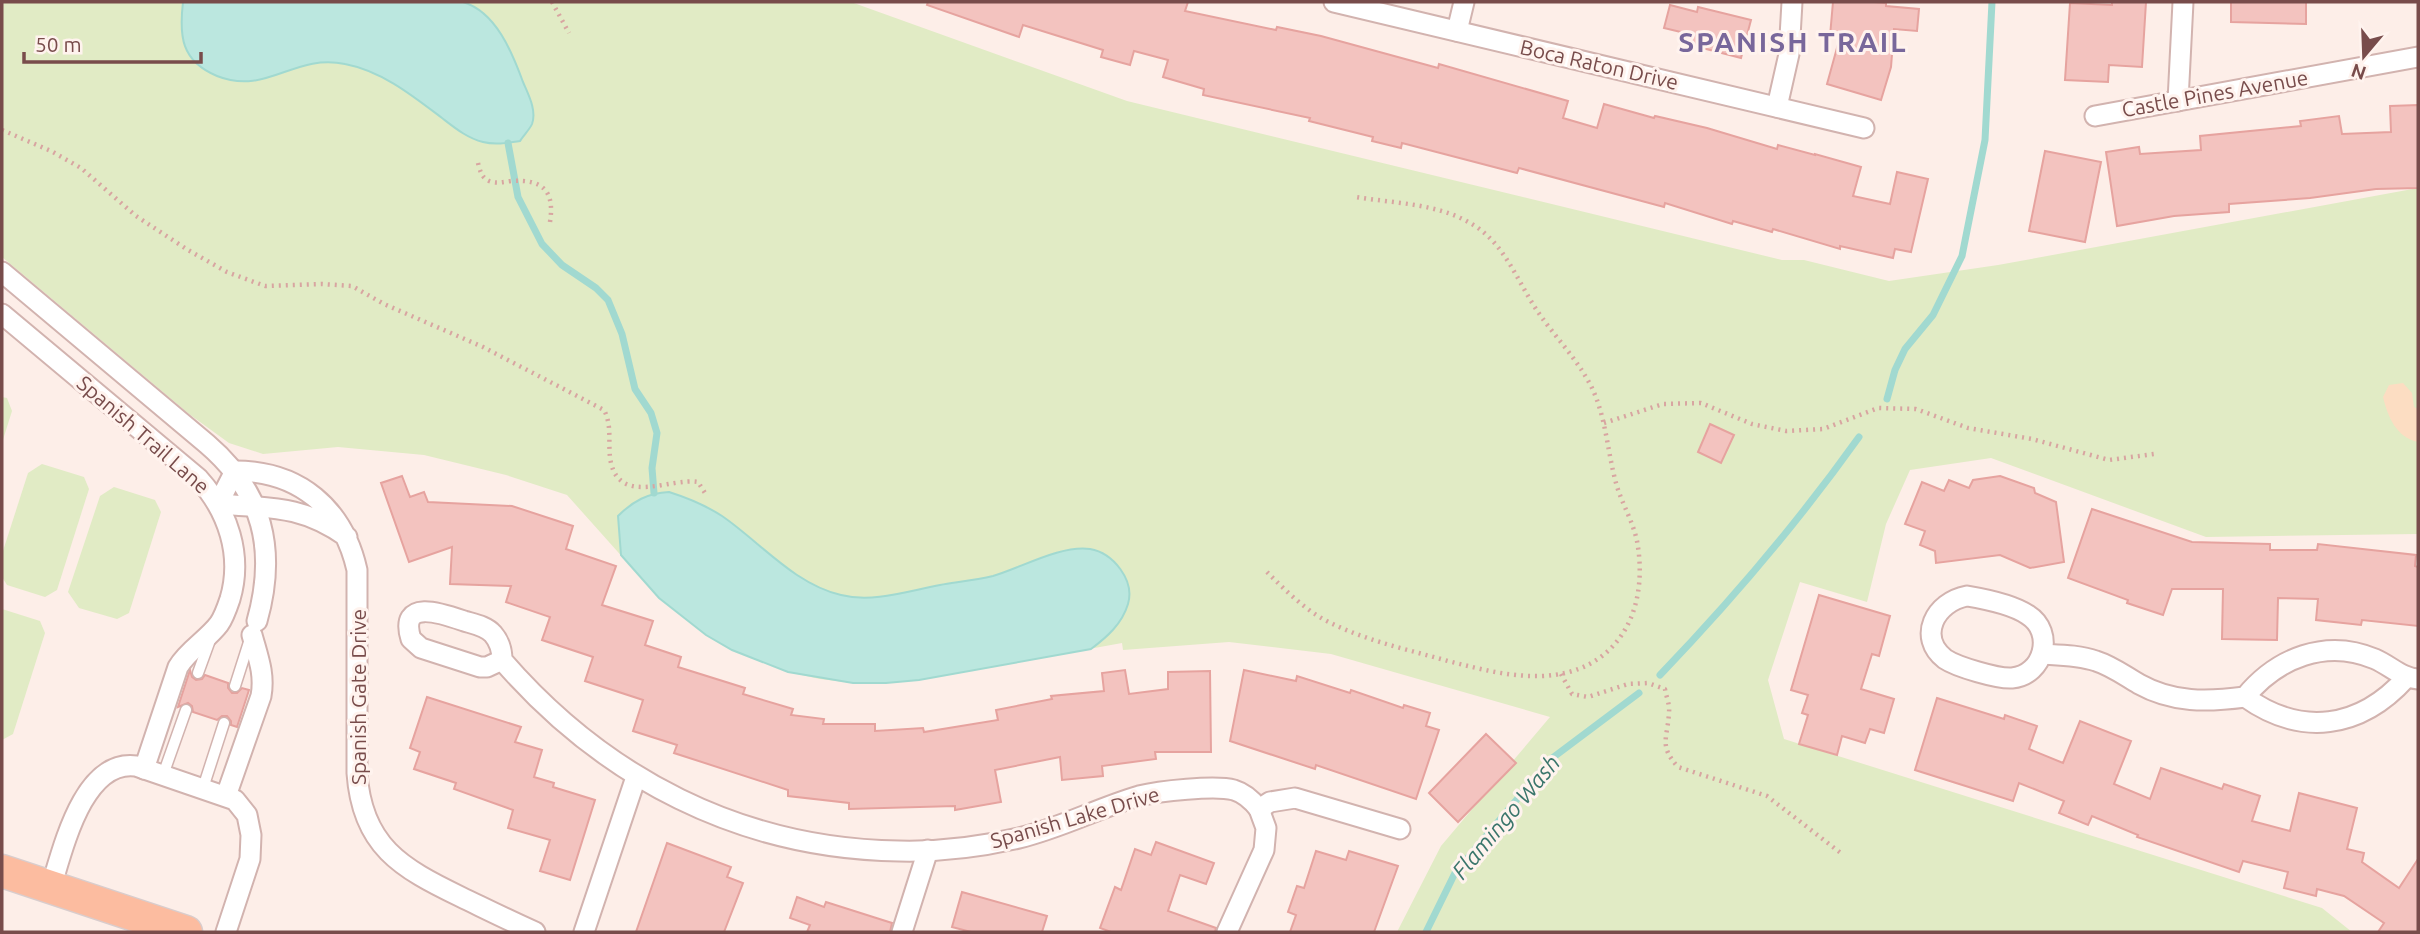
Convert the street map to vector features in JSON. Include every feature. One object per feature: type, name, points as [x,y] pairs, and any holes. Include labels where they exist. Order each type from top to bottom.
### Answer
[{"type":"main road","points":[[2,870],[186,932]]},
{"type":"street","name":"Boca Raton Drive","points":[[1334,2],[1864,128]]},
{"type":"street","points":[[1457,31],[1464,2]]},
{"type":"street","points":[[1777,107],[1788,54],[1792,2]]},
{"type":"street","points":[[2178,101],[2183,2]]},
{"type":"street","name":"Castle Pines Avenue","points":[[2095,116],[2418,57]]},
{"type":"street","name":"Spanish Trail Lane","points":[[2,272],[214,450],[235,471],[255,507],[266,553],[267,576],[254,628],[264,683],[226,796]]},
{"type":"street","name":"Spanish Trail Lane","points":[[2,314],[186,468],[218,504],[232,537],[235,574],[226,611],[212,632],[178,667],[144,769]]},
{"type":"street","points":[[235,471],[218,504],[301,512],[346,537]]},
{"type":"street","name":"Spanish Gate Drive","points":[[235,471],[267,474],[299,486],[327,508],[353,553],[358,588],[358,790],[368,822],[376,837],[402,865],[436,885],[535,932]]},
{"type":"street","points":[[1967,597],[2020,610],[2037,623],[2042,632],[2042,654],[2029,672],[2009,678],[1956,664],[1939,652],[1932,631],[1934,621],[1938,611],[1956,598],[1967,597]]},
{"type":"street","points":[[2042,654],[2094,660],[2154,691],[2176,698],[2200,701],[2245,697],[2270,671],[2303,654],[2322,651],[2340,650],[2375,659],[2412,679],[2370,709],[2343,720],[2326,723],[2291,720],[2259,708],[2245,697]]},
{"type":"street","name":"Spanish Lake Drive","points":[[502,660],[542,704],[572,731],[636,777],[706,812],[782,837],[860,849],[928,850],[978,846],[1055,829],[1155,793],[1223,789],[1234,790],[1252,801],[1259,809]]},
{"type":"street","points":[[51,887],[83,799],[110,771],[130,765],[226,796],[235,800],[247,815],[251,845],[247,872],[226,932]]},
{"type":"street","points":[[584,932],[636,777]]},
{"type":"street","points":[[1227,932],[1264,850],[1266,828],[1259,809],[1270,802],[1295,798],[1400,829]]},
{"type":"street","points":[[902,932],[928,850]]},
{"type":"lane","points":[[235,686],[254,628]]},
{"type":"lane","points":[[198,673],[212,632]]},
{"type":"lane","points":[[163,775],[186,710]]},
{"type":"lane","points":[[203,788],[224,723]]},
{"type":"path","points":[[552,2],[569,33]]},
{"type":"path","points":[[2,130],[51,151],[81,168],[136,216],[227,272],[265,286],[352,286],[384,304],[483,347],[604,410],[609,419],[611,463],[617,475],[628,484],[646,488],[687,480],[698,482],[705,493]]},
{"type":"path","points":[[478,163],[486,180],[496,183],[527,180],[541,186],[549,194],[552,208],[550,222]]},
{"type":"path","points":[[1267,572],[1287,592],[1322,618],[1368,638],[1488,672],[1521,676],[1560,673],[1588,663],[1611,648],[1628,628],[1638,598],[1638,547],[1633,526],[1616,486],[1597,400],[1578,365],[1536,309],[1508,260],[1490,238],[1462,218],[1444,210],[1356,197]]},
{"type":"path","points":[[1604,423],[1663,404],[1701,403],[1752,424],[1786,431],[1823,429],[1878,408],[1916,409],[1968,428],[2032,439],[2109,460],[2154,454]]},
{"type":"path","points":[[1560,673],[1572,694],[1588,697],[1628,684],[1648,683],[1665,689],[1670,711],[1664,741],[1668,756],[1678,767],[1767,796],[1842,854]]},
{"type":"green space","points":[[2,2],[851,2],[1127,101],[1782,260],[1804,260],[1889,281],[1998,265],[2418,188],[2418,534],[2206,537],[1991,458],[1910,470],[1886,524],[1867,602],[1800,582],[1768,680],[1784,739],[2322,908],[2352,932],[1397,932],[1441,846],[1550,717],[1331,654],[1229,642],[1123,650],[1122,643],[919,680],[886,683],[820,679],[788,672],[732,650],[706,635],[659,598],[567,495],[506,475],[424,455],[338,447],[263,454],[229,443],[189,414],[2,257]]},
{"type":"green space","points":[[2,397],[7,398],[12,411],[2,443]]},
{"type":"green space","points":[[42,464],[84,477],[89,489],[57,590],[45,597],[7,585],[2,577],[2,554],[28,473]]},
{"type":"green space","points":[[114,487],[155,500],[161,512],[129,613],[117,619],[79,608],[68,592],[100,496]]},
{"type":"green space","points":[[2,609],[40,621],[45,633],[13,734],[2,740]]},
{"type":"sand","points":[[2403,383],[2412,393],[2414,407],[2418,409],[2418,442],[2404,436],[2394,425],[2383,397],[2389,385]]},
{"type":"water","points":[[183,2],[463,2],[485,15],[508,46],[531,102],[532,124],[520,141],[497,144],[477,140],[456,129],[396,85],[372,72],[345,64],[311,64],[251,81],[235,81],[217,76],[205,70],[189,55],[183,36]]},
{"type":"water","points":[[669,492],[716,512],[808,582],[841,595],[865,598],[890,595],[993,576],[1066,550],[1090,549],[1107,556],[1120,569],[1128,586],[1128,604],[1113,630],[1091,649],[919,680],[886,683],[853,683],[788,672],[732,650],[706,635],[659,598],[621,555],[618,516],[641,499]]},
{"type":"building","points":[[928,2],[1188,2],[1185,11],[1276,30],[1277,27],[1321,36],[1438,68],[1439,64],[1568,101],[1563,118],[1597,128],[1604,104],[1654,118],[1655,116],[1707,128],[1777,149],[1778,145],[1861,167],[1853,196],[1890,204],[1897,172],[1928,179],[1911,252],[1895,249],[1893,258],[1840,246],[1840,249],[1773,229],[1772,232],[1733,221],[1732,224],[1665,203],[1664,207],[1519,168],[1517,173],[1402,143],[1401,148],[1372,141],[1373,137],[1309,121],[1310,118],[1203,95],[1204,89],[1163,77],[1168,60],[1134,51],[1130,65],[1101,57],[1103,50],[1023,25],[1019,37],[927,5]]},
{"type":"building","points":[[1833,2],[1874,2],[1886,3],[1886,6],[1919,9],[1917,31],[1894,29],[1891,67],[1881,100],[1827,84],[1840,37],[1830,36]]},
{"type":"building","points":[[2112,2],[2146,2],[2142,67],[2109,65],[2108,82],[2065,80],[2070,3],[2112,5]]},
{"type":"building","points":[[2231,2],[2306,2],[2306,24],[2231,22]]},
{"type":"building","points":[[1670,5],[1697,12],[1698,7],[1751,20],[1741,58],[1683,43],[1685,33],[1664,28]]},
{"type":"building","points":[[2418,105],[2418,188],[2376,189],[2310,198],[2229,204],[2229,212],[2174,216],[2117,226],[2106,152],[2139,147],[2140,154],[2201,150],[2200,136],[2301,126],[2300,121],[2339,116],[2342,134],[2391,132],[2390,106]]},
{"type":"building","points":[[2045,151],[2101,162],[2085,242],[2029,231]]},
{"type":"building","points":[[1710,424],[1734,435],[1721,463],[1698,452]]},
{"type":"building","points":[[402,476],[410,497],[424,492],[428,502],[512,506],[573,526],[566,549],[616,566],[602,605],[653,621],[645,645],[681,657],[678,667],[745,688],[743,694],[793,709],[791,715],[824,719],[823,724],[875,724],[875,731],[923,728],[924,732],[998,720],[996,710],[1052,699],[1051,696],[1104,691],[1102,673],[1125,670],[1129,694],[1168,689],[1168,672],[1210,671],[1211,752],[1155,752],[1156,759],[1102,766],[1103,776],[1062,780],[1060,757],[995,770],[1001,802],[955,810],[955,806],[849,809],[849,803],[788,796],[788,790],[674,753],[677,745],[633,731],[643,700],[585,681],[593,657],[542,640],[550,617],[506,602],[511,586],[450,584],[452,547],[409,562],[381,483]]},
{"type":"building","points":[[2000,476],[2034,488],[2035,493],[2056,502],[2064,562],[2030,568],[2000,555],[1936,563],[1935,551],[1920,545],[1925,531],[1905,524],[1922,482],[1944,491],[1949,480],[1969,488],[1973,480]]},
{"type":"building","points":[[2092,509],[2192,542],[2270,544],[2270,550],[2317,550],[2318,544],[2416,555],[2418,626],[2362,620],[2361,625],[2316,620],[2318,599],[2278,598],[2277,640],[2222,639],[2223,589],[2172,589],[2163,615],[2068,578]]},
{"type":"building","points":[[1819,595],[1890,616],[1879,656],[1872,654],[1861,689],[1894,699],[1884,733],[1870,729],[1865,743],[1842,736],[1837,755],[1799,744],[1808,715],[1802,713],[1808,695],[1791,690]]},
{"type":"building","points":[[190,670],[196,680],[205,675],[228,683],[232,693],[237,693],[242,688],[249,690],[237,727],[231,725],[227,716],[217,720],[193,712],[188,703],[178,707]]},
{"type":"building","points":[[1244,670],[1296,681],[1297,676],[1350,693],[1351,690],[1403,708],[1404,705],[1430,713],[1426,726],[1439,730],[1416,799],[1316,765],[1315,769],[1230,741]]},
{"type":"building","points":[[427,697],[521,727],[515,742],[542,750],[534,777],[554,783],[553,787],[595,800],[570,880],[540,871],[550,840],[508,828],[513,810],[454,789],[456,783],[414,769],[420,752],[410,748]]},
{"type":"building","points":[[1937,698],[2004,719],[2005,715],[2037,726],[2029,749],[2063,763],[2080,721],[2131,741],[2114,784],[2150,799],[2161,768],[2222,789],[2224,784],[2260,796],[2252,821],[2290,831],[2299,793],[2357,808],[2347,849],[2364,853],[2362,862],[2399,888],[2418,859],[2418,932],[2378,932],[2384,923],[2344,896],[2317,889],[2316,896],[2284,888],[2288,872],[2243,861],[2239,872],[2137,837],[2138,835],[2092,816],[2088,825],[2059,813],[2064,801],[2019,783],[2013,801],[1915,770]]},
{"type":"building","points":[[1486,734],[1516,763],[1458,822],[1429,793]]},
{"type":"building","points":[[1156,842],[1214,863],[1206,884],[1180,875],[1168,911],[1216,928],[1215,932],[1111,932],[1100,928],[1115,887],[1121,890],[1135,849],[1151,855]]},
{"type":"building","points":[[667,843],[731,867],[727,877],[743,883],[724,932],[636,932]]},
{"type":"building","points":[[1316,851],[1346,860],[1349,851],[1398,866],[1374,932],[1290,932],[1296,915],[1288,912],[1297,886],[1304,888]]},
{"type":"building","points":[[962,892],[1047,916],[1042,932],[971,932],[952,927]]},
{"type":"building","points":[[797,897],[824,907],[826,902],[892,923],[890,932],[807,932],[810,925],[790,918]]},
{"type":"waterway","name":"Flamingo Wash","points":[[1887,399],[1895,370],[1905,349],[1933,315],[1962,256],[1985,140],[1992,2]]},
{"type":"waterway","points":[[508,143],[518,197],[542,244],[562,265],[596,288],[608,300],[622,334],[635,389],[651,413],[657,433],[652,468],[654,493]]},
{"type":"waterway","name":"Flamingo Wash","points":[[1660,675],[1764,559],[1859,437]]},
{"type":"waterway","name":"Flamingo Wash","points":[[1426,932],[1455,873],[1551,759],[1639,693]]},
{"type":"district","name":"SPANISH TRAIL","points":[[1793,42]]}]
